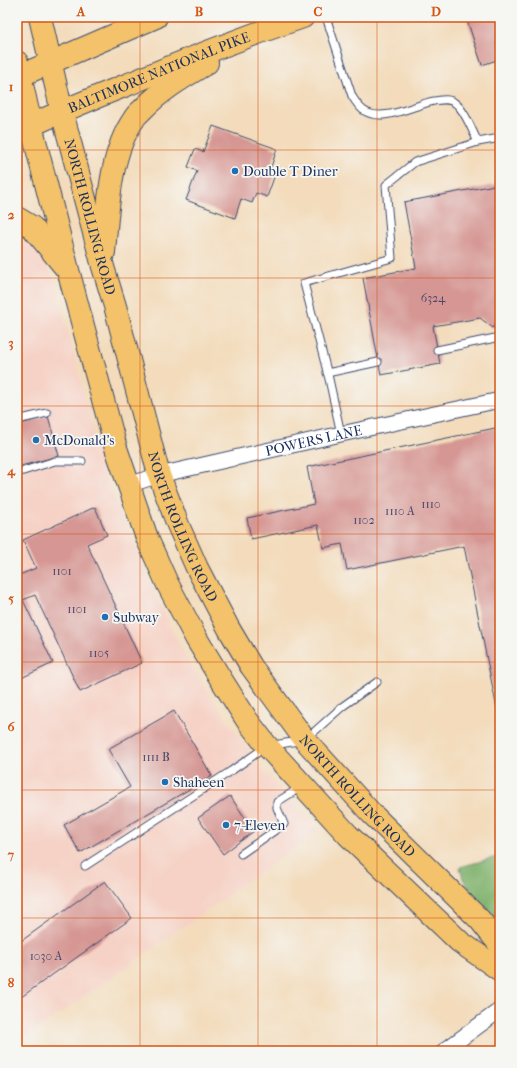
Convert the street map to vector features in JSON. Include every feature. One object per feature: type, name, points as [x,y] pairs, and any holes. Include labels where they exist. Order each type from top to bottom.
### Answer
[{"type":"main road","name":"NORTH ROLLING ROAD","points":[[40,17],[62,112],[159,475],[178,525],[197,568],[250,666],[305,740],[371,813],[480,920],[500,944]]},
{"type":"main road","points":[[156,17],[50,62],[18,71],[24,128],[68,270],[116,448],[147,538],[196,638],[247,720],[267,746],[348,835],[460,942],[500,970]]},
{"type":"main road","name":"BALTIMORE NATIONAL PIKE","points":[[24,128],[255,33],[302,17]]},
{"type":"main road","points":[[103,267],[109,196],[114,169],[125,135],[134,118],[158,94],[255,33]]},
{"type":"main road","points":[[17,218],[32,227],[68,270]]},
{"type":"street","name":"POWERS LANE","points":[[128,485],[159,475],[500,400]]},
{"type":"street","points":[[444,1051],[500,1010]]},
{"type":"lane","points":[[326,17],[352,96],[357,105],[364,111],[386,115],[443,99],[454,102],[462,110],[478,142]]},
{"type":"lane","points":[[341,434],[304,283],[392,258],[386,185],[415,162],[478,142],[500,138]]},
{"type":"lane","points":[[437,350],[500,337]]},
{"type":"lane","points":[[327,373],[378,362]]},
{"type":"lane","points":[[17,420],[46,413]]},
{"type":"lane","points":[[17,473],[55,461],[82,461]]},
{"type":"lane","points":[[85,866],[267,746],[305,740],[343,706],[377,682]]},
{"type":"lane","points":[[241,854],[284,824],[277,808],[277,802],[303,786]]},
{"type":"shaded area","points":[[17,237],[39,254],[55,283],[107,483],[134,542],[154,592],[184,654],[216,704],[261,768],[319,831],[17,1044]]},
{"type":"green space","points":[[500,856],[500,922],[472,893],[463,879],[460,867]]},
{"type":"building","points":[[466,17],[500,17],[500,59],[482,65]]},
{"type":"building","name":"Double T Diner","points":[[213,126],[277,149],[270,170],[276,172],[267,197],[256,193],[252,203],[241,199],[235,218],[186,200],[197,171],[188,167],[195,149],[203,152]]},
{"type":"building","points":[[500,184],[500,319],[493,328],[480,318],[433,326],[440,364],[381,375],[363,278],[416,268],[404,202]]},
{"type":"building","name":"McDonald's","points":[[48,416],[59,456],[17,467],[17,425]]},
{"type":"building","points":[[500,427],[499,719],[464,546],[347,570],[342,544],[323,548],[318,525],[251,539],[247,518],[314,504],[307,467]]},
{"type":"building","points":[[95,507],[107,535],[87,544],[142,663],[80,692],[35,595],[23,600],[53,663],[17,680],[17,576],[36,568],[23,540]]},
{"type":"building","name":"Shaheen","points":[[174,711],[212,776],[80,853],[64,825],[130,787],[108,749]]},
{"type":"building","name":"7-Eleven","points":[[230,796],[254,831],[223,854],[198,818]]},
{"type":"building","points":[[105,881],[132,918],[17,1000],[17,944]]},
{"type":"place","name":"Double T Diner","points":[[235,171]]},
{"type":"place","name":"McDonald's","points":[[36,440]]},
{"type":"place","name":"Subway","points":[[105,617]]},
{"type":"place","name":"Shaheen","points":[[165,782]]},
{"type":"place","name":"7-Eleven","points":[[226,825]]}]
